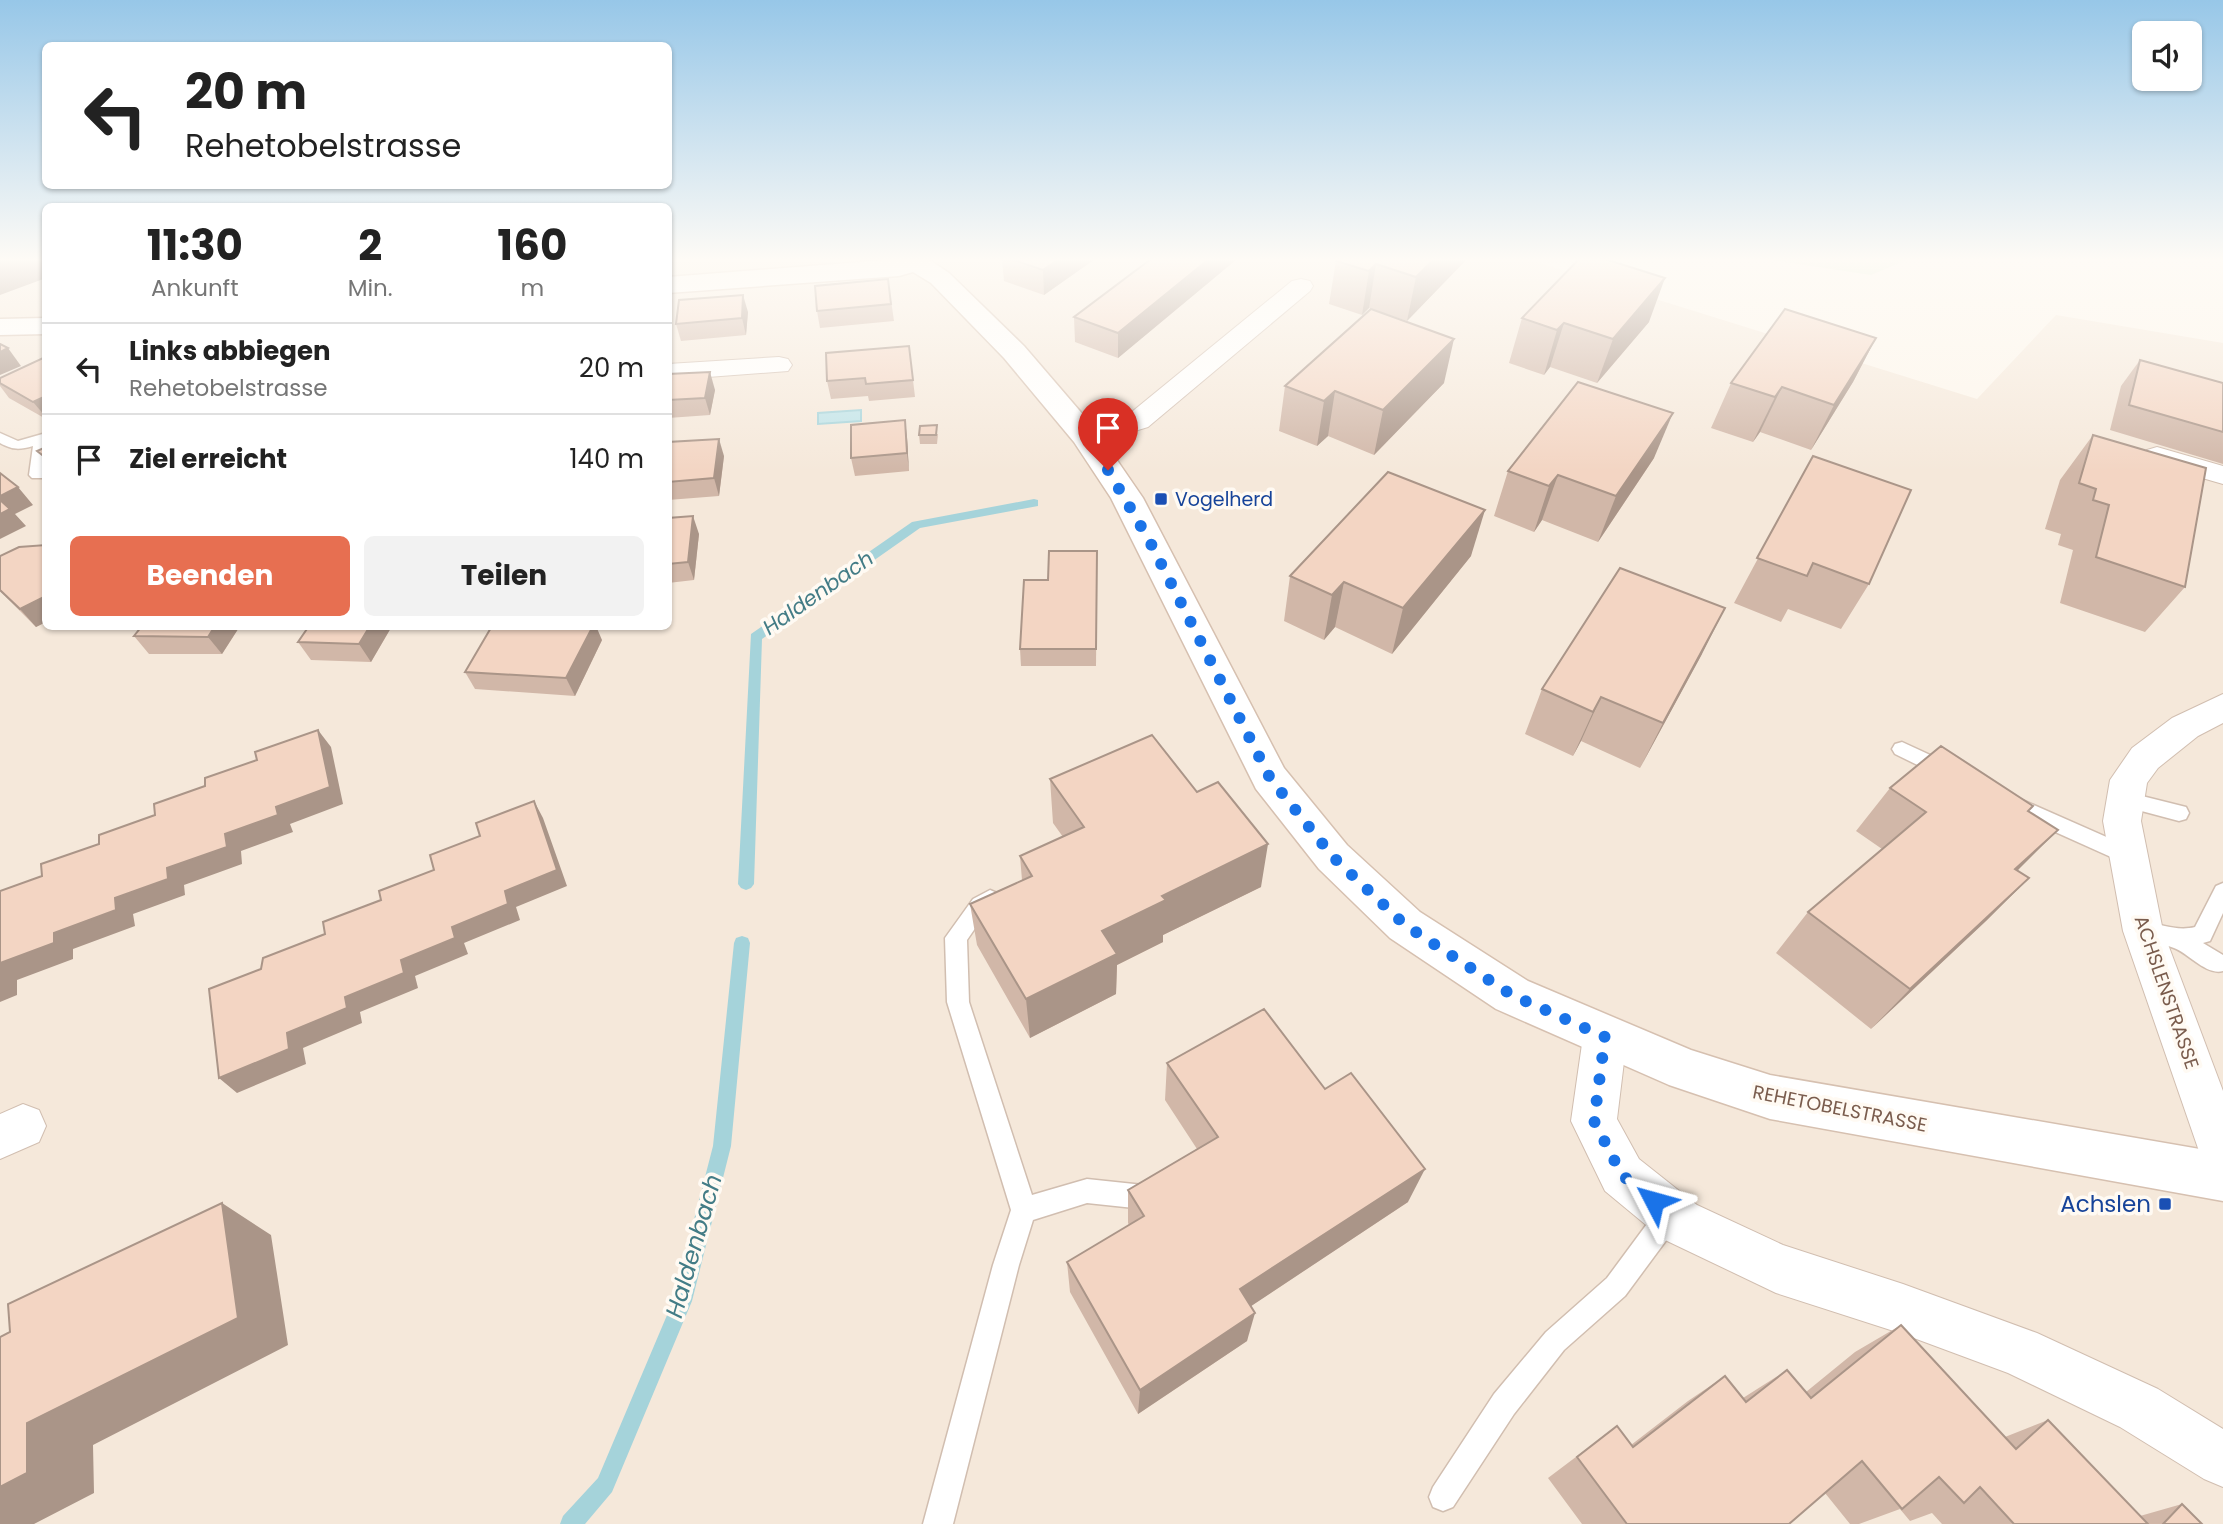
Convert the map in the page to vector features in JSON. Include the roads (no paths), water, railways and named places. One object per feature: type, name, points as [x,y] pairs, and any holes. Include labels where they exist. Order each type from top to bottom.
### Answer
[{"type":"street","name":"REHETOBELSTRASSE","points":[[992,330],[1086,437],[1144,530],[1270,778],[1333,857],[1405,925],[1512,995],[1685,1070],[1770,1097],[2223,1177]]},
{"type":"street","points":[[1086,437],[1138,421],[1247,330]]},
{"type":"street","points":[[672,372],[779,365]]},
{"type":"street","points":[[2126,446],[2223,475]]},
{"type":"street","name":"ACHSLENSTRASSE","points":[[2223,708],[2185,727],[2145,758],[2129,780],[2122,821],[2129,856],[2162,936],[2223,1154]]},
{"type":"street","points":[[1605,1037],[1594,1121],[1622,1175],[1670,1214],[1776,1268],[2019,1351],[2139,1408],[2223,1460]]},
{"type":"lane","points":[[0,437],[17,446],[42,439]]},
{"type":"lane","points":[[37,475],[42,445]]},
{"type":"lane","points":[[1902,749],[1964,780]]},
{"type":"lane","points":[[1989,792],[2129,856]]},
{"type":"lane","points":[[2126,800],[2179,813]]},
{"type":"lane","points":[[938,1524],[1006,1265],[1024,1210],[958,1002],[956,938],[980,905],[1004,891],[1015,889]]},
{"type":"lane","points":[[2162,936],[2202,934],[2223,892]]},
{"type":"lane","points":[[2162,936],[2218,963]]},
{"type":"lane","points":[[1024,1210],[1087,1191],[1153,1198]]},
{"type":"lane","points":[[1443,1497],[1504,1404],[1555,1341],[1616,1287],[1670,1214]]},
{"type":"water","points":[[861,410],[861,421],[818,424],[818,413]]},
{"type":"waterway","name":"Haldenbach","points":[[746,884],[756,637],[916,525],[1034,503]]},
{"type":"waterway","name":"Haldenbach","points":[[571,1524],[605,1485],[682,1301],[722,1146],[742,943]]},
{"type":"place","name":"Vogelherd","points":[[1161,499]]},
{"type":"place","name":"Achslen","points":[[2165,1204]]}]
